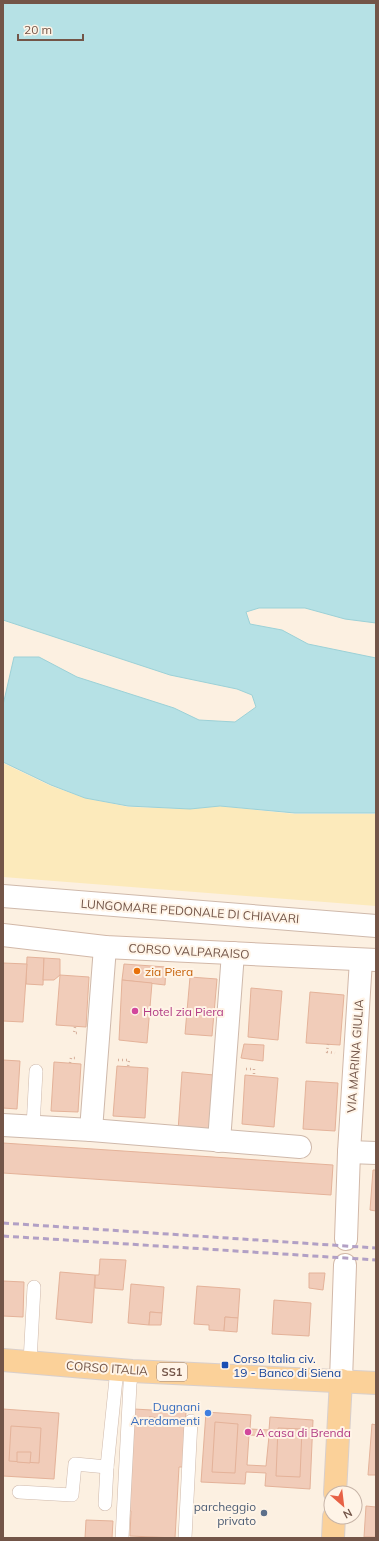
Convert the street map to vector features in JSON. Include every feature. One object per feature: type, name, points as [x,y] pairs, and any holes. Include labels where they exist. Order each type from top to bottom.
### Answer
[{"type":"main road","name":"CORSO ITALIA","points":[[3,1360],[124,1370],[376,1383]]},
{"type":"main road","points":[[335,1485],[341,1380]]},
{"type":"main road","points":[[333,1538],[334,1525]]},
{"type":"street","name":"LUNGOMARE PEDONALE DI CHIAVARI","points":[[3,896],[376,926]]},
{"type":"street","name":"CORSO VALPARAISO","points":[[3,935],[105,947],[369,960]]},
{"type":"street","points":[[91,1130],[105,947]]},
{"type":"street","points":[[219,1141],[233,954]]},
{"type":"street","name":"VIA MARINA GIULIA","points":[[346,1239],[349,1152],[369,960]]},
{"type":"street","points":[[3,1125],[91,1130],[300,1146]]},
{"type":"street","points":[[349,1152],[376,1153]]},
{"type":"street","points":[[341,1380],[345,1264]]},
{"type":"lane","points":[[33,1127],[36,1071]]},
{"type":"lane","points":[[30,1362],[34,1288]]},
{"type":"lane","points":[[105,1504],[108,1467],[124,1370]]},
{"type":"lane","points":[[122,1538],[130,1384],[124,1370]]},
{"type":"lane","points":[[185,1538],[191,1421]]},
{"type":"lane","points":[[18,1492],[72,1495],[75,1464],[108,1467]]},
{"type":"sand","points":[[3,763],[51,786],[85,798],[129,807],[191,809],[220,806],[295,814],[376,814],[376,906],[3,877]]},
{"type":"water","points":[[3,3],[376,3],[376,623],[345,619],[305,608],[259,608],[246,612],[250,624],[282,630],[308,644],[376,658],[376,813],[295,813],[220,806],[190,809],[128,806],[85,798],[51,785],[3,762],[3,705],[14,657],[39,657],[77,677],[174,708],[199,720],[235,722],[256,707],[252,695],[237,689],[170,675],[3,620]]},
{"type":"building","points":[[27,957],[44,958],[43,985],[26,984]]},
{"type":"building","points":[[44,958],[60,959],[60,975],[54,980],[43,980]]},
{"type":"building","points":[[3,963],[27,964],[23,1022],[3,1021]]},
{"type":"building","points":[[124,964],[166,967],[165,985],[122,980]]},
{"type":"building","points":[[60,975],[89,977],[86,1027],[56,1025]]},
{"type":"building","points":[[190,977],[217,979],[212,1036],[185,1034]]},
{"type":"building","points":[[122,980],[152,983],[147,1043],[119,1040]]},
{"type":"building","points":[[251,988],[282,991],[278,1040],[248,1037]]},
{"type":"building","points":[[310,992],[344,995],[340,1045],[306,1043]]},
{"type":"building","points":[[244,1044],[264,1045],[263,1061],[241,1058]]},
{"type":"building","points":[[3,1060],[20,1061],[17,1109],[3,1108]]},
{"type":"building","points":[[54,1062],[81,1064],[78,1112],[51,1111]]},
{"type":"building","points":[[117,1066],[148,1068],[145,1118],[113,1116]]},
{"type":"building","points":[[182,1072],[214,1075],[209,1133],[178,1131]]},
{"type":"building","points":[[245,1075],[278,1078],[274,1127],[242,1124]]},
{"type":"building","points":[[306,1081],[338,1083],[335,1131],[303,1129]]},
{"type":"building","points":[[3,1143],[333,1165],[331,1195],[3,1173]]},
{"type":"building","points":[[373,1170],[376,1170],[376,1211],[370,1210]]},
{"type":"building","points":[[100,1259],[126,1260],[123,1290],[95,1288],[95,1275],[99,1275]]},
{"type":"building","points":[[60,1272],[95,1275],[92,1323],[56,1319]]},
{"type":"building","points":[[309,1273],[325,1273],[323,1290],[309,1288]]},
{"type":"building","points":[[3,1281],[24,1282],[23,1317],[3,1316]]},
{"type":"building","points":[[131,1284],[164,1287],[162,1313],[150,1312],[149,1325],[128,1323]]},
{"type":"building","points":[[197,1286],[240,1289],[238,1318],[225,1317],[224,1331],[209,1330],[209,1325],[194,1324]]},
{"type":"building","points":[[274,1300],[311,1303],[309,1336],[272,1334]]},
{"type":"building","points":[[150,1312],[162,1313],[161,1325],[149,1325]]},
{"type":"building","points":[[225,1317],[238,1318],[237,1332],[224,1331]]},
{"type":"building","points":[[3,1409],[59,1413],[54,1479],[3,1476]]},
{"type":"building","points":[[134,1409],[186,1412],[185,1426],[171,1425],[171,1419],[149,1417],[148,1425],[133,1424]]},
{"type":"building","points":[[206,1412],[251,1415],[250,1429],[269,1430],[270,1417],[313,1420],[310,1489],[265,1486],[266,1473],[246,1472],[245,1484],[201,1482]],"holes":[[[249,1435],[269,1436],[266,1466],[247,1465]]]},
{"type":"building","points":[[149,1417],[171,1419],[171,1425],[185,1426],[183,1467],[179,1467],[175,1538],[130,1536],[131,1511],[128,1510],[133,1424],[148,1425]]},
{"type":"building","points":[[215,1422],[238,1424],[235,1473],[212,1472]]},
{"type":"building","points":[[372,1424],[376,1425],[376,1475],[368,1475]]},
{"type":"building","points":[[11,1426],[41,1428],[39,1463],[9,1461]]},
{"type":"building","points":[[278,1428],[302,1429],[300,1477],[276,1476]]},
{"type":"building","points":[[17,1452],[31,1452],[30,1463],[17,1462]]},
{"type":"building","points":[[366,1506],[376,1507],[376,1537],[364,1537]]},
{"type":"building","points":[[86,1520],[113,1521],[112,1538],[85,1538]]},
{"type":"railway","points":[[3,1223],[376,1248]]},
{"type":"railway","points":[[3,1236],[376,1260]]},
{"type":"place","name":"zia Piera","points":[[137,971]]},
{"type":"place","name":"Hotel zia Piera","points":[[135,1011]]},
{"type":"place","name":"Corso Italia civ. 19 - Banco di Siena","points":[[225,1365]]},
{"type":"place","name":"Dugnani Arredamenti","points":[[208,1413]]},
{"type":"place","name":"A casa di Brenda","points":[[248,1432]]},
{"type":"place","name":"parcheggio privato","points":[[264,1513]]}]
